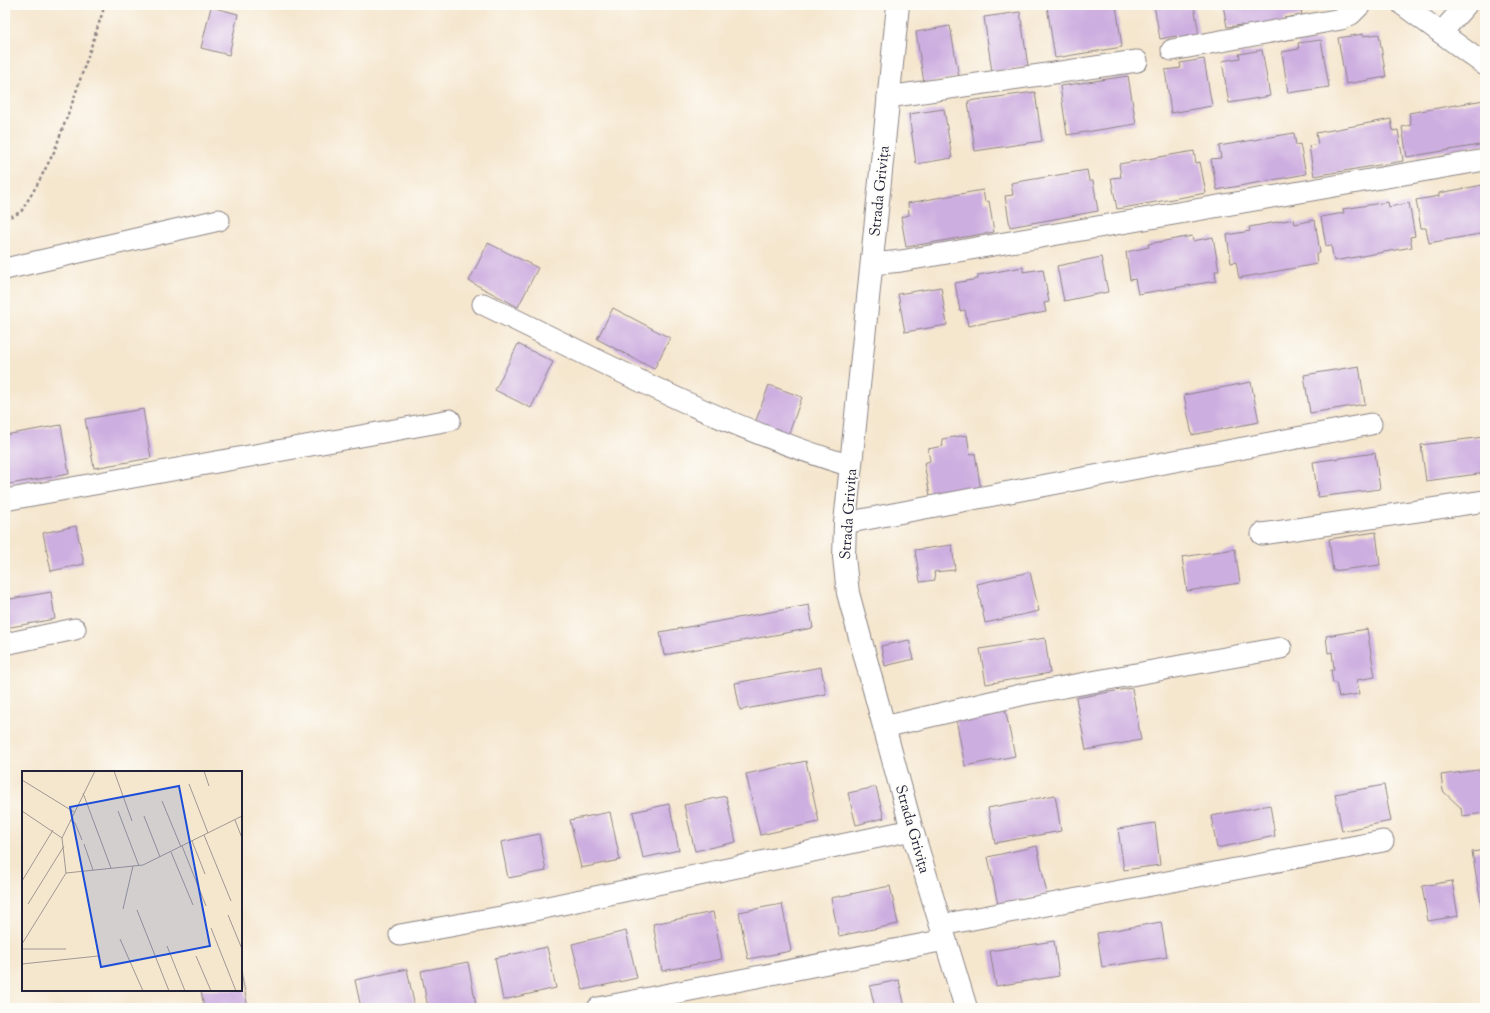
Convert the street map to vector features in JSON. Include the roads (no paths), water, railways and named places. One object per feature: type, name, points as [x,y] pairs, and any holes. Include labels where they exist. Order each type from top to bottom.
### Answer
[{"type":"street","name":"Strada Grivița","points":[[898,5],[845,523],[844,557],[848,594],[912,830],[966,1008]]},
{"type":"street","points":[[1172,50],[1341,19],[1351,14],[1360,5]]},
{"type":"street","points":[[1403,5],[1485,66]]},
{"type":"street","points":[[1441,33],[1466,5]]},
{"type":"street","points":[[888,97],[1137,61]]},
{"type":"street","points":[[872,264],[1485,160]]},
{"type":"street","points":[[5,269],[219,220]]},
{"type":"street","points":[[482,304],[710,414],[807,452],[851,466]]},
{"type":"street","points":[[5,500],[450,420]]},
{"type":"street","points":[[845,523],[1371,424]]},
{"type":"street","points":[[1262,534],[1485,501]]},
{"type":"street","points":[[5,644],[75,629]]},
{"type":"street","points":[[884,727],[1025,694],[1281,648]]},
{"type":"street","points":[[400,935],[501,917],[912,830]]},
{"type":"street","points":[[598,1008],[943,933],[1383,841]]}]
